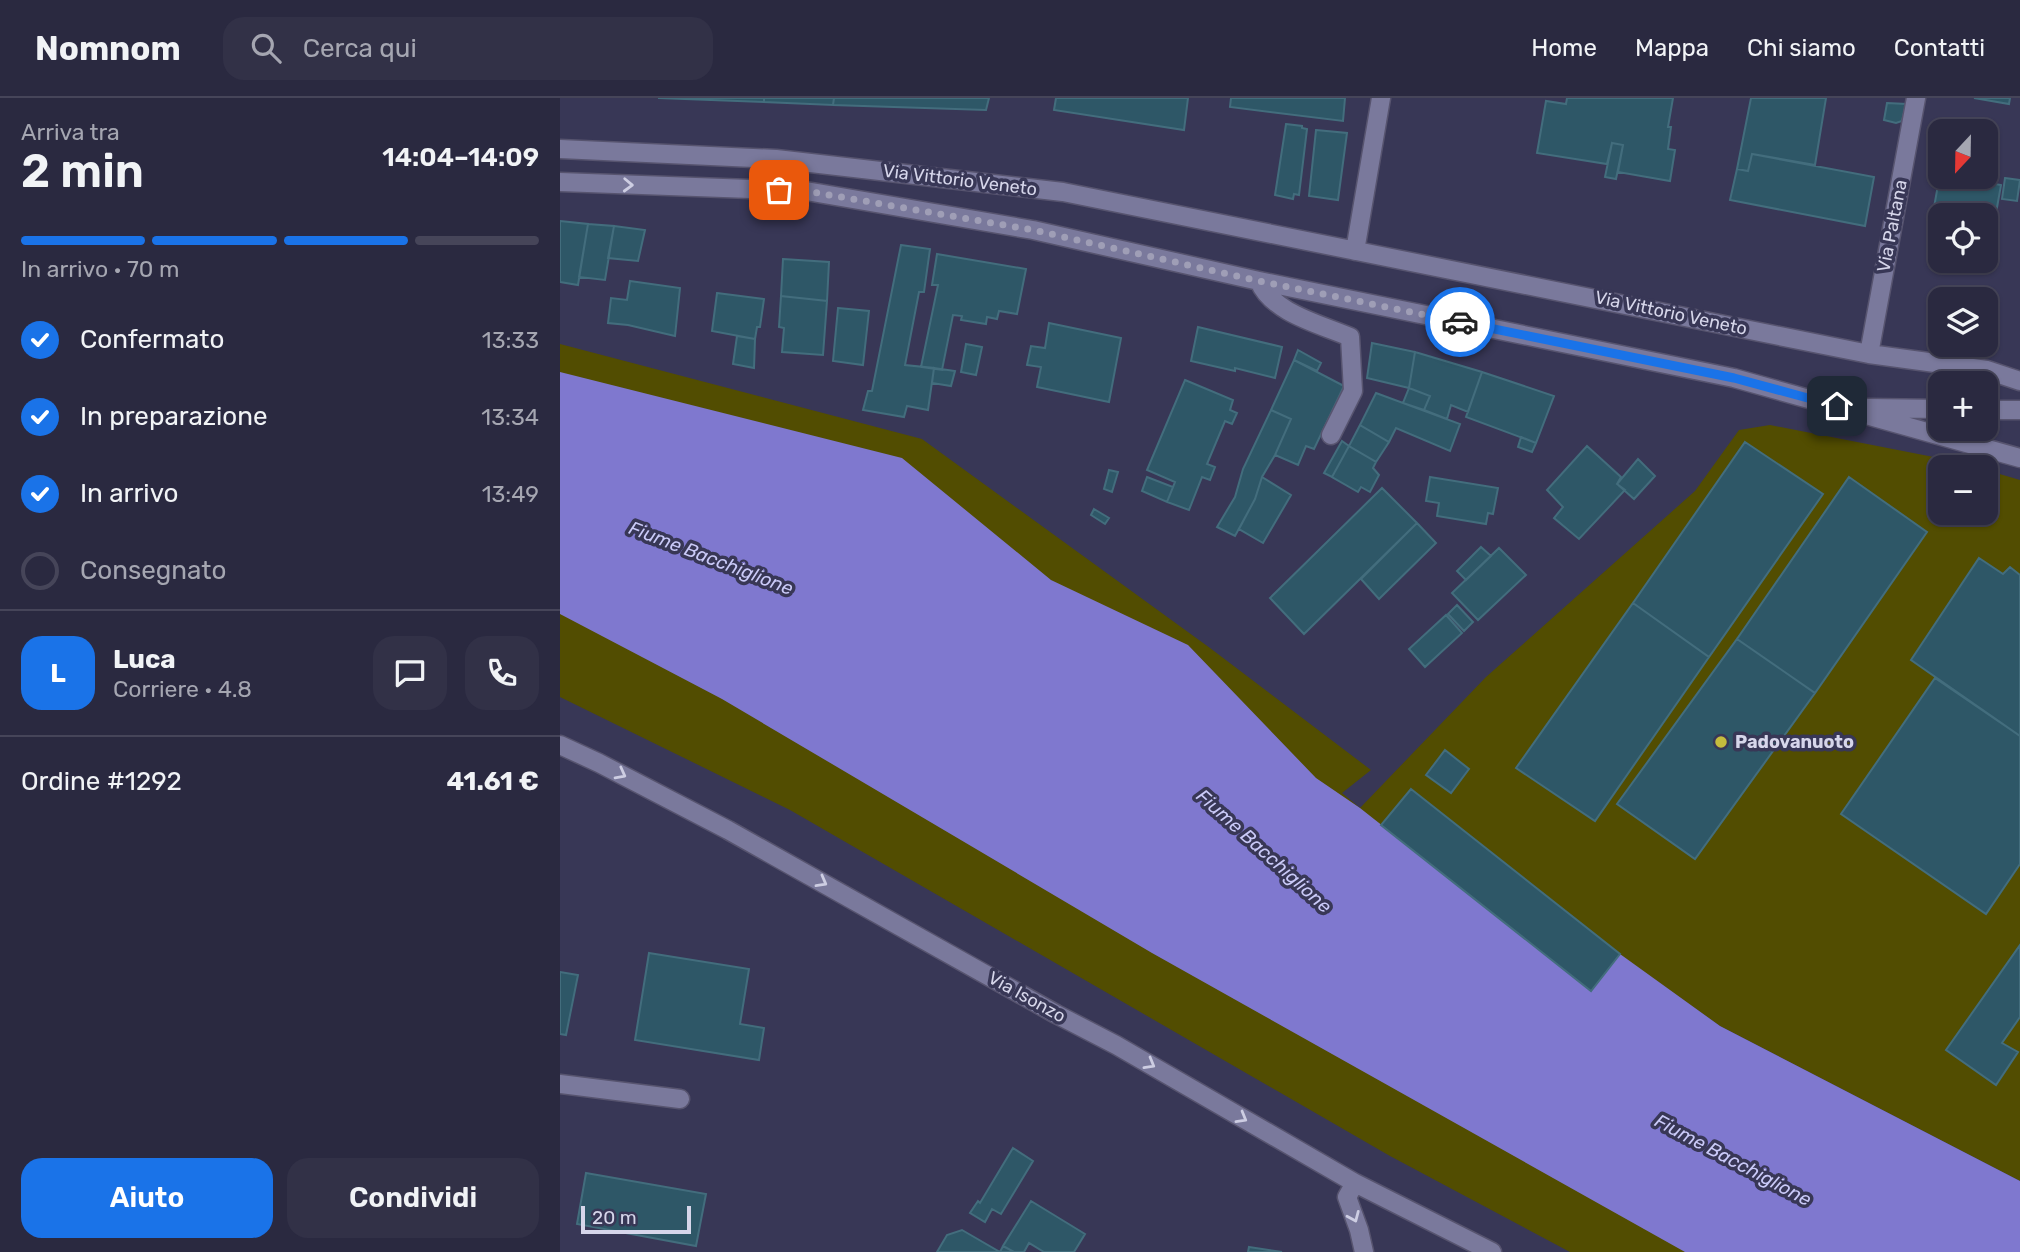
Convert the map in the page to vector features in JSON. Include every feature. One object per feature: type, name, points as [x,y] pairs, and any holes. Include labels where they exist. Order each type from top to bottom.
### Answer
[{"type":"street","points":[[1355,251],[1381,98]]},
{"type":"street","name":"Via Paltana","points":[[1869,354],[1916,98]]},
{"type":"street","name":"Via Vittorio Veneto","points":[[560,149],[776,159],[1063,192],[1869,354],[1987,370],[2020,381]]},
{"type":"street","name":"Via Vittorio Veneto","points":[[560,183],[806,191],[1033,230],[1259,281],[1734,378],[2020,458]]},
{"type":"street","points":[[1259,281],[1264,293],[1284,310],[1350,337],[1353,391],[1331,435]]},
{"type":"street","name":"Via Vittorio Veneto","points":[[1987,370],[2020,367]]},
{"type":"street","name":"Via Vittorio Veneto","points":[[1837,406],[1928,409]]},
{"type":"street","points":[[1998,410],[2020,410]]},
{"type":"street","name":"Via Isonzo","points":[[560,745],[727,830],[1116,1045],[1355,1183],[1492,1252]]},
{"type":"street","points":[[560,1084],[680,1098]]},
{"type":"street","points":[[1355,1183],[1347,1197],[1364,1252]]},
{"type":"shaded area","points":[[560,344],[922,439],[1210,648],[1371,770],[1342,793],[1360,808],[1486,677],[1695,491],[1739,430],[1770,425],[1928,456],[1928,525],[1998,525],[1998,474],[2020,480],[2020,1181],[1720,1026],[1620,955],[2020,1252],[1570,1252],[1390,1156],[790,810],[560,697]]},
{"type":"water","name":"Fiume Bacchiglione","points":[[560,372],[902,458],[1051,580],[1188,645],[1316,778],[1360,808],[1591,990],[1620,954],[1720,1026],[2020,1181],[2020,1252],[1685,1252],[1152,953],[722,699],[560,614]]},
{"type":"building","points":[[658,98],[764,98],[764,102]]},
{"type":"building","points":[[764,98],[834,98],[833,105],[764,102]]},
{"type":"building","points":[[834,98],[989,98],[986,110],[833,105]]},
{"type":"building","points":[[1056,98],[1188,98],[1184,130],[1054,110]]},
{"type":"building","points":[[1231,98],[1345,98],[1343,121],[1230,107]]},
{"type":"building","points":[[1567,98],[1673,98],[1668,127],[1671,127],[1668,149],[1675,150],[1670,181],[1618,172],[1623,145],[1612,143],[1607,164],[1537,153],[1546,101],[1566,104]]},
{"type":"building","points":[[1751,98],[1826,98],[1815,165],[1752,154],[1748,171],[1737,169]]},
{"type":"building","points":[[1974,98],[2010,98],[2009,104]]},
{"type":"building","points":[[1887,103],[1906,104],[1902,121],[1896,123],[1884,120]]},
{"type":"building","points":[[1286,124],[1307,129],[1299,195],[1294,194],[1293,199],[1275,195]]},
{"type":"building","points":[[1316,130],[1347,133],[1338,200],[1309,196]]},
{"type":"building","points":[[1612,143],[1623,145],[1616,179],[1605,177]]},
{"type":"building","points":[[1752,154],[1874,177],[1865,226],[1730,200],[1737,169],[1748,171]]},
{"type":"building","points":[[2005,178],[2020,180],[2017,201],[2002,199]]},
{"type":"building","points":[[1998,184],[2001,185],[1998,203],[1935,203],[1937,189],[1998,189]]},
{"type":"building","points":[[560,221],[588,224],[578,285],[560,282]]},
{"type":"building","points":[[588,224],[614,226],[605,280],[579,277]]},
{"type":"building","points":[[614,226],[645,230],[638,261],[608,258]]},
{"type":"building","points":[[901,245],[930,249],[924,292],[919,292],[905,365],[934,368],[928,410],[907,406],[904,417],[863,410],[868,391],[872,391]]},
{"type":"building","points":[[937,254],[1026,269],[1017,314],[999,311],[997,319],[987,317],[986,324],[961,320],[962,316],[953,315],[942,370],[921,367],[938,285],[932,285]]},
{"type":"building","points":[[783,259],[829,262],[827,301],[781,296]]},
{"type":"building","points":[[630,281],[680,288],[675,336],[608,323],[611,298],[627,300]]},
{"type":"building","points":[[717,293],[764,299],[760,327],[757,327],[755,339],[712,331]]},
{"type":"building","points":[[781,296],[827,301],[823,355],[782,352],[784,328],[779,327]]},
{"type":"building","points":[[838,308],[869,311],[863,365],[833,361]]},
{"type":"building","points":[[1049,323],[1121,338],[1109,402],[1037,387],[1041,367],[1027,365],[1031,346],[1045,348]]},
{"type":"building","points":[[1198,327],[1282,347],[1275,378],[1191,361]]},
{"type":"building","points":[[737,336],[755,339],[754,368],[733,364]]},
{"type":"building","points":[[1372,343],[1415,352],[1409,388],[1367,378]]},
{"type":"building","points":[[966,344],[982,347],[976,375],[961,372]]},
{"type":"building","points":[[1298,350],[1321,363],[1317,371],[1294,360]]},
{"type":"building","points":[[1415,352],[1482,372],[1468,412],[1451,405],[1447,419],[1424,410],[1430,396],[1409,388]]},
{"type":"building","points":[[1294,360],[1344,386],[1314,449],[1306,446],[1298,465],[1275,455],[1291,419],[1271,410]]},
{"type":"building","points":[[934,368],[955,371],[951,386],[932,383]]},
{"type":"building","points":[[1482,372],[1554,396],[1536,443],[1466,417]]},
{"type":"building","points":[[1185,380],[1233,400],[1230,410],[1237,413],[1232,424],[1225,421],[1207,464],[1215,467],[1210,480],[1202,477],[1189,510],[1167,502],[1175,482],[1147,470]]},
{"type":"building","points":[[1409,388],[1430,396],[1424,410],[1403,403]]},
{"type":"building","points":[[1376,393],[1460,424],[1450,451],[1396,428],[1389,442],[1360,425]]},
{"type":"building","points":[[1271,410],[1291,419],[1235,536],[1217,527],[1235,497],[1243,469]]},
{"type":"building","points":[[1360,425],[1389,442],[1376,462],[1349,446]]},
{"type":"building","points":[[1521,437],[1536,443],[1532,452],[1518,447]]},
{"type":"building","points":[[1342,441],[1349,446],[1332,477],[1324,473]]},
{"type":"building","points":[[1745,442],[1823,494],[1709,657],[1633,603]]},
{"type":"building","points":[[1349,446],[1376,462],[1373,468],[1379,475],[1370,492],[1361,487],[1358,492],[1332,477]]},
{"type":"building","points":[[1587,446],[1621,477],[1617,484],[1625,490],[1579,539],[1554,518],[1563,507],[1547,490]]},
{"type":"building","points":[[1638,459],[1655,476],[1634,499],[1617,484]]},
{"type":"building","points":[[1109,470],[1118,472],[1112,492],[1104,489]]},
{"type":"building","points":[[1147,477],[1173,487],[1167,502],[1142,491]]},
{"type":"building","points":[[1262,477],[1291,495],[1263,543],[1239,529],[1255,499]]},
{"type":"building","points":[[1430,477],[1498,488],[1493,514],[1488,513],[1486,524],[1437,516],[1439,503],[1426,501]]},
{"type":"building","points":[[1849,477],[1927,532],[1815,693],[1737,639]]},
{"type":"building","points":[[1382,488],[1417,523],[1304,634],[1270,598]]},
{"type":"building","points":[[1094,509],[1109,518],[1105,524],[1091,515]]},
{"type":"building","points":[[1417,523],[1436,543],[1379,599],[1361,579]]},
{"type":"building","points":[[1481,547],[1491,556],[1466,580],[1457,571]]},
{"type":"building","points":[[1499,548],[1526,575],[1478,620],[1452,593]]},
{"type":"building","points":[[1979,558],[2003,574],[2010,567],[2020,575],[2020,736],[1911,660]]},
{"type":"building","points":[[1633,603],[1709,657],[1595,821],[1516,768]]},
{"type":"building","points":[[1457,605],[1473,622],[1464,631],[1448,614]]},
{"type":"building","points":[[1446,615],[1462,633],[1425,667],[1409,649]]},
{"type":"building","points":[[1737,639],[1815,693],[1695,859],[1617,804]]},
{"type":"building","points":[[1935,678],[2020,736],[2020,864],[1986,914],[1841,814]]},
{"type":"building","points":[[1445,750],[1469,769],[1451,793],[1426,775]]},
{"type":"building","points":[[1411,789],[1620,954],[1591,991],[1381,825]]},
{"type":"building","points":[[2020,945],[2020,1017],[2002,1043],[2018,1052],[1996,1085],[1946,1050]]},
{"type":"building","points":[[649,953],[749,969],[740,1024],[764,1028],[759,1060],[635,1040]]},
{"type":"building","points":[[560,972],[578,975],[566,1035],[560,1034]]},
{"type":"building","points":[[1013,1148],[1033,1161],[1001,1214],[992,1209],[985,1222],[970,1213],[978,1201],[980,1203]]},
{"type":"building","points":[[586,1173],[706,1194],[696,1246],[577,1224]]},
{"type":"building","points":[[1031,1201],[1085,1234],[1074,1252],[1044,1252],[1029,1243],[1024,1252],[1014,1252],[1003,1246]]},
{"type":"building","points":[[962,1230],[1000,1252],[937,1252],[947,1235]]},
{"type":"building","points":[[1003,1246],[1014,1252],[1000,1252]]},
{"type":"building","points":[[1249,1247],[1282,1252],[1248,1252]]},
{"type":"way so far","points":[[779,190],[806,191],[1033,230],[1259,281],[1460,322]]},
{"type":"place","name":"Padovanuoto","points":[[1721,742]]},
{"type":"route","points":[[1460,322],[1734,378],[1837,406]]}]
